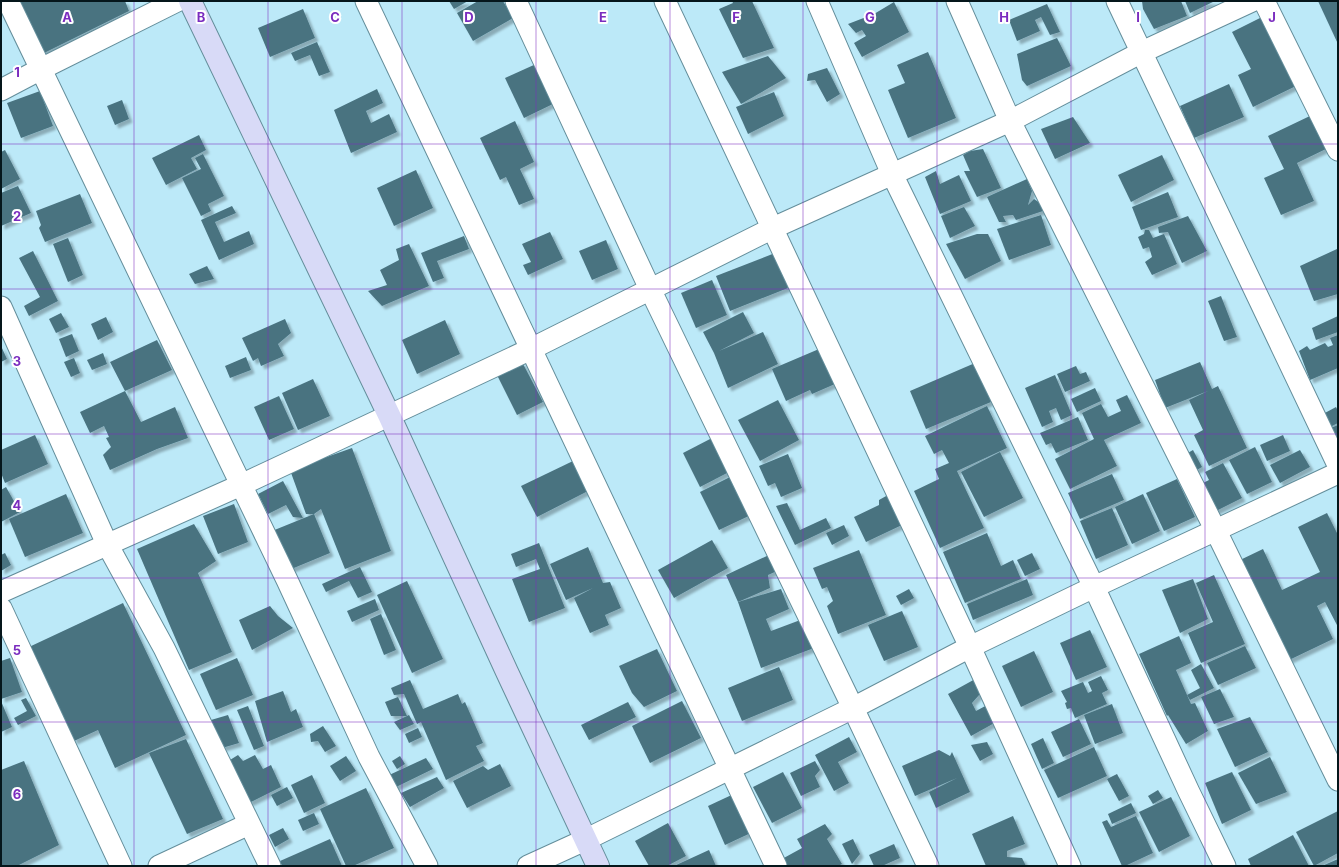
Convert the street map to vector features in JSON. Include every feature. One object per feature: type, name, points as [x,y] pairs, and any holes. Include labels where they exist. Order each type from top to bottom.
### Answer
[{"type":"street","points":[[8,1],[287,580],[369,757],[427,866]]},
{"type":"street","points":[[1,90],[177,1]]},
{"type":"street","points":[[190,1],[389,415],[598,866]]},
{"type":"street","points":[[366,1],[776,866]]},
{"type":"street","points":[[516,1],[650,289],[928,866]]},
{"type":"street","points":[[665,1],[970,647],[1070,866]]},
{"type":"street","points":[[817,1],[892,174],[1094,587],[1188,792],[1225,866]]},
{"type":"street","points":[[957,1],[1010,121],[1216,531],[1338,780]]},
{"type":"street","points":[[1117,1],[1338,466]]},
{"type":"street","points":[[1,592],[241,485],[531,349],[773,228],[1010,121],[1142,52],[1252,1]]},
{"type":"street","points":[[1264,1],[1338,150]]},
{"type":"street","points":[[1,307],[107,544],[164,648],[270,866]]},
{"type":"street","points":[[528,866],[585,840],[853,708],[970,647],[1094,587],[1338,473]]},
{"type":"street","points":[[1,608],[121,866]]},
{"type":"street","points":[[159,866],[249,824]]},
{"type":"building","points":[[20,1],[125,1],[129,11],[42,54]]},
{"type":"building","points":[[449,1],[468,1],[454,9]]},
{"type":"building","points":[[478,1],[503,1],[513,18],[473,41],[457,13]]},
{"type":"building","points":[[732,1],[752,1],[774,48],[743,58],[719,9],[733,3]]},
{"type":"building","points":[[1142,1],[1181,1],[1187,16],[1154,29],[1143,9]]},
{"type":"building","points":[[1185,1],[1215,1],[1190,13]]},
{"type":"building","points":[[1318,1],[1338,1],[1338,44]]},
{"type":"building","points":[[894,2],[909,32],[862,57],[854,43],[866,36],[862,30],[856,33],[848,24],[874,14]]},
{"type":"building","points":[[1047,4],[1060,32],[1050,35],[1041,17],[1035,20],[1040,31],[1017,41],[1009,20]]},
{"type":"building","points":[[303,9],[315,38],[270,57],[258,28]]},
{"type":"building","points":[[1262,17],[1296,86],[1253,107],[1238,75],[1251,69],[1232,32]]},
{"type":"building","points":[[1057,38],[1071,66],[1027,86],[1022,80],[1017,54]]},
{"type":"building","points":[[317,42],[330,72],[319,76],[310,55],[295,61],[291,53]]},
{"type":"building","points":[[928,52],[956,118],[908,138],[888,90],[905,83],[897,65]]},
{"type":"building","points":[[768,56],[786,78],[741,104],[722,72]]},
{"type":"building","points":[[536,64],[555,103],[524,118],[505,78]]},
{"type":"building","points":[[827,68],[840,94],[827,102],[815,80],[807,81],[808,74]]},
{"type":"building","points":[[1229,84],[1244,117],[1194,138],[1180,106]]},
{"type":"building","points":[[377,89],[383,103],[366,111],[371,123],[389,114],[397,132],[351,153],[334,110]]},
{"type":"building","points":[[40,91],[53,126],[21,138],[7,103]]},
{"type":"building","points":[[774,92],[784,116],[748,134],[736,107]]},
{"type":"building","points":[[122,100],[129,119],[115,125],[107,106]]},
{"type":"building","points":[[1312,115],[1328,148],[1297,163],[1314,201],[1281,215],[1264,178],[1284,169],[1268,136]]},
{"type":"building","points":[[1073,117],[1090,143],[1055,159],[1041,129]]},
{"type":"building","points":[[515,121],[534,162],[520,169],[534,199],[519,205],[506,177],[500,180],[480,138]]},
{"type":"building","points":[[199,135],[206,150],[191,158],[197,169],[166,185],[152,158]]},
{"type":"building","points":[[983,149],[1001,188],[977,197],[964,171],[970,171],[963,155],[970,151]]},
{"type":"building","points":[[5,150],[20,179],[1,189],[1,152]]},
{"type":"building","points":[[203,154],[224,196],[208,204],[211,211],[201,216],[182,178],[201,169],[195,158]]},
{"type":"building","points":[[1162,155],[1174,180],[1131,202],[1118,175]]},
{"type":"building","points":[[416,170],[433,208],[394,226],[377,188]]},
{"type":"building","points":[[936,171],[940,184],[959,175],[971,201],[940,214],[925,177]]},
{"type":"building","points":[[1027,179],[1032,191],[1028,205],[1034,199],[1040,203],[1043,211],[1016,220],[1013,215],[1003,216],[1006,222],[999,222],[987,197]]},
{"type":"building","points":[[18,186],[31,213],[1,226],[1,193]]},
{"type":"building","points":[[1168,192],[1178,217],[1141,230],[1132,207]]},
{"type":"building","points":[[80,194],[92,223],[45,242],[39,228],[41,225],[36,211]]},
{"type":"building","points":[[232,206],[236,213],[215,222],[224,242],[249,231],[254,244],[219,260],[201,220]]},
{"type":"building","points":[[964,207],[975,226],[950,238],[941,216]]},
{"type":"building","points":[[1041,215],[1051,245],[1009,260],[997,229]]},
{"type":"building","points":[[1188,216],[1207,251],[1182,263],[1168,232],[1159,233],[1158,227]]},
{"type":"building","points":[[1145,230],[1149,230],[1153,238],[1164,234],[1177,264],[1152,275],[1145,262],[1152,257],[1149,247],[1143,249],[1138,237],[1144,234]]},
{"type":"building","points":[[550,232],[563,259],[528,275],[523,265],[531,262],[522,244]]},
{"type":"building","points":[[977,234],[988,234],[1001,261],[965,279],[946,244]]},
{"type":"building","points":[[464,236],[469,249],[437,261],[444,278],[433,282],[421,253]]},
{"type":"building","points":[[68,238],[83,275],[68,282],[53,244]]},
{"type":"building","points":[[606,240],[618,269],[592,280],[579,251]]},
{"type":"building","points":[[409,244],[429,286],[382,306],[368,291],[387,285],[380,270],[399,260],[396,249]]},
{"type":"building","points":[[1337,249],[1338,294],[1314,301],[1300,266]]},
{"type":"building","points":[[33,251],[58,301],[29,316],[24,306],[40,297],[19,258]]},
{"type":"building","points":[[775,253],[788,288],[730,311],[716,276]]},
{"type":"building","points":[[207,266],[214,279],[195,284],[189,274]]},
{"type":"building","points":[[712,280],[727,315],[696,328],[681,293]]},
{"type":"building","points":[[1221,296],[1237,337],[1224,341],[1208,301]]},
{"type":"building","points":[[743,312],[754,333],[719,351],[763,332],[778,364],[728,388],[714,353],[703,332]]},
{"type":"building","points":[[61,313],[69,327],[56,333],[49,319]]},
{"type":"building","points":[[1338,316],[1338,332],[1316,340],[1312,328]]},
{"type":"building","points":[[106,317],[113,332],[98,340],[91,324]]},
{"type":"building","points":[[285,319],[291,333],[278,344],[284,356],[261,366],[258,358],[253,361],[242,338]]},
{"type":"building","points":[[445,320],[460,354],[417,374],[402,340]]},
{"type":"building","points":[[72,334],[79,351],[66,357],[59,339]]},
{"type":"building","points":[[1338,335],[1338,368],[1310,380],[1299,351],[1307,346],[1310,350],[1325,343],[1328,347],[1333,345],[1330,338]]},
{"type":"building","points":[[157,340],[172,370],[125,391],[110,362]]},
{"type":"building","points":[[1,346],[7,359],[1,362]]},
{"type":"building","points":[[819,349],[835,384],[812,394],[810,390],[786,401],[772,369]]},
{"type":"building","points":[[103,353],[107,364],[92,370],[87,360]]},
{"type":"building","points":[[246,357],[251,370],[230,378],[225,366]]},
{"type":"building","points":[[74,358],[80,373],[71,377],[64,362]]},
{"type":"building","points":[[522,362],[543,402],[517,415],[497,375]]},
{"type":"building","points":[[1200,362],[1212,389],[1218,386],[1247,448],[1209,466],[1194,435],[1203,430],[1189,400],[1208,391],[1165,408],[1155,380]]},
{"type":"building","points":[[975,363],[991,402],[926,429],[910,391]]},
{"type":"building","points":[[1076,366],[1080,374],[1086,372],[1090,381],[1065,392],[1057,374]]},
{"type":"building","points":[[1055,375],[1072,415],[1061,420],[1056,408],[1049,411],[1053,422],[1042,427],[1025,388]]},
{"type":"building","points":[[313,379],[330,416],[298,430],[282,393]]},
{"type":"building","points":[[1095,388],[1101,401],[1077,412],[1071,399]]},
{"type":"building","points":[[125,391],[141,422],[175,407],[188,438],[157,449],[110,470],[103,455],[111,447],[106,438],[109,437],[104,426],[90,433],[80,412]]},
{"type":"building","points":[[1127,395],[1141,423],[1104,440],[1117,466],[1070,489],[1055,459],[1094,439],[1082,413],[1101,404],[1108,417],[1121,411],[1116,400]]},
{"type":"building","points":[[279,396],[294,429],[269,440],[254,407]]},
{"type":"building","points":[[778,400],[799,440],[760,461],[738,420]]},
{"type":"building","points":[[987,406],[1007,448],[957,471],[984,528],[940,548],[914,491],[939,479],[935,469],[949,463],[942,450],[934,454],[925,436]]},
{"type":"building","points":[[1336,407],[1338,411],[1338,423],[1330,427],[1323,414]]},
{"type":"building","points":[[1078,417],[1088,440],[1056,453],[1051,443],[1046,445],[1040,433]]},
{"type":"building","points":[[1338,425],[1338,441],[1331,428]]},
{"type":"building","points":[[35,435],[48,464],[5,483],[1,473],[1,450]]},
{"type":"building","points":[[1283,435],[1290,451],[1267,461],[1260,445]]},
{"type":"building","points":[[712,438],[729,472],[700,487],[683,453]]},
{"type":"building","points":[[1255,447],[1272,482],[1247,494],[1229,460]]},
{"type":"building","points":[[352,448],[391,551],[345,569],[321,509],[314,514],[306,514],[290,470]]},
{"type":"building","points":[[1193,450],[1202,467],[1195,471],[1186,454]]},
{"type":"building","points":[[1300,450],[1310,467],[1280,483],[1270,465]]},
{"type":"building","points":[[1000,452],[1023,498],[984,517],[961,472]]},
{"type":"building","points":[[788,454],[802,488],[781,497],[775,483],[768,486],[759,466]]},
{"type":"building","points":[[573,461],[588,491],[537,517],[521,486]]},
{"type":"building","points":[[1223,463],[1242,498],[1214,512],[1199,485],[1209,480],[1205,472]]},
{"type":"building","points":[[1112,474],[1124,500],[1080,519],[1068,493]]},
{"type":"building","points":[[734,475],[753,514],[719,530],[700,492]]},
{"type":"building","points":[[1177,479],[1195,517],[1164,531],[1146,493]]},
{"type":"building","points":[[283,481],[303,518],[293,517],[286,505],[268,514],[258,494]]},
{"type":"building","points":[[6,487],[20,512],[1,522],[1,490]]},
{"type":"building","points":[[66,494],[83,533],[25,557],[9,519]]},
{"type":"building","points":[[1143,494],[1160,531],[1132,544],[1115,507]]},
{"type":"building","points":[[888,495],[902,525],[866,542],[854,517],[879,505],[879,500]]},
{"type":"building","points":[[787,503],[800,530],[826,518],[831,528],[795,545],[776,506]]},
{"type":"building","points":[[234,504],[248,542],[218,554],[203,516]]},
{"type":"building","points":[[1112,508],[1128,545],[1096,559],[1080,521]]},
{"type":"building","points":[[1327,513],[1338,535],[1338,627],[1325,602],[1317,606],[1333,639],[1287,661],[1238,561],[1263,549],[1282,590],[1320,572],[1298,527]]},
{"type":"building","points":[[314,514],[330,553],[289,570],[272,531]]},
{"type":"building","points":[[194,524],[216,561],[198,573],[232,652],[189,670],[137,549]]},
{"type":"building","points":[[844,525],[849,536],[832,545],[826,533]]},
{"type":"building","points":[[987,533],[1001,566],[1013,560],[1021,579],[965,603],[943,552]]},
{"type":"building","points":[[712,540],[728,568],[674,598],[658,570]]},
{"type":"building","points":[[539,543],[565,608],[529,622],[512,579],[540,569],[536,559],[516,567],[511,554]]},
{"type":"building","points":[[588,547],[603,583],[610,582],[621,608],[605,615],[609,625],[590,633],[574,598],[593,588],[566,600],[550,564]]},
{"type":"building","points":[[859,550],[886,615],[838,634],[827,606],[833,601],[827,587],[822,589],[813,568]]},
{"type":"building","points":[[5,553],[11,565],[1,571],[1,555]]},
{"type":"building","points":[[1032,553],[1040,569],[1025,576],[1017,560]]},
{"type":"building","points":[[769,555],[777,571],[768,575],[770,588],[738,602],[726,575]]},
{"type":"building","points":[[360,567],[372,592],[358,598],[349,581],[326,592],[322,584]]},
{"type":"building","points":[[1214,575],[1245,644],[1201,663],[1188,633],[1213,622],[1196,583]]},
{"type":"building","points":[[1027,579],[1033,595],[973,620],[967,604]]},
{"type":"building","points":[[1193,579],[1208,619],[1180,633],[1162,590]]},
{"type":"building","points":[[407,581],[443,659],[412,673],[377,595]]},
{"type":"building","points":[[781,589],[789,609],[766,619],[771,631],[803,619],[814,648],[761,668],[738,602]]},
{"type":"building","points":[[909,589],[914,598],[901,605],[896,596]]},
{"type":"building","points":[[375,599],[379,610],[352,622],[347,611]]},
{"type":"building","points":[[123,603],[186,735],[115,768],[98,730],[74,741],[29,647]]},
{"type":"building","points":[[270,606],[278,616],[293,628],[252,650],[239,620]]},
{"type":"building","points":[[902,611],[918,647],[884,661],[868,625]]},
{"type":"building","points":[[381,614],[396,650],[384,655],[370,619]]},
{"type":"building","points":[[1090,630],[1107,667],[1076,680],[1060,643]]},
{"type":"building","points":[[1179,636],[1191,663],[1176,670],[1191,704],[1195,703],[1208,731],[1186,744],[1168,715],[1167,716],[1139,654]]},
{"type":"building","points":[[1245,646],[1256,668],[1218,685],[1207,663]]},
{"type":"building","points":[[657,649],[677,691],[644,707],[632,693],[619,666]]},
{"type":"building","points":[[1034,651],[1053,692],[1021,707],[1002,666]]},
{"type":"building","points":[[10,658],[22,692],[1,699],[1,661]]},
{"type":"building","points":[[237,658],[253,695],[216,710],[200,674]]},
{"type":"building","points":[[1201,664],[1214,688],[1190,700],[1187,695],[1200,688],[1191,670]]},
{"type":"building","points":[[779,667],[793,700],[742,721],[728,688]]},
{"type":"building","points":[[1101,676],[1108,690],[1102,693],[1107,704],[1075,718],[1071,708],[1067,709],[1065,703],[1067,702],[1061,691],[1083,682],[1088,693],[1092,691],[1088,682]]},
{"type":"building","points":[[977,678],[987,686],[972,703],[976,711],[989,704],[998,721],[971,736],[948,694]]},
{"type":"building","points":[[410,680],[423,709],[458,694],[462,704],[465,702],[483,743],[476,746],[484,761],[446,780],[421,722],[417,724],[404,694],[394,695],[391,688]]},
{"type":"building","points":[[1220,689],[1234,717],[1214,724],[1201,697]]},
{"type":"building","points":[[283,691],[291,712],[296,709],[303,727],[267,742],[255,701]]},
{"type":"building","points":[[398,697],[407,716],[391,716],[385,702]]},
{"type":"building","points":[[26,698],[36,716],[18,725],[14,718],[27,711],[21,700]]},
{"type":"building","points":[[1,701],[12,727],[1,732]]},
{"type":"building","points":[[682,701],[701,738],[650,763],[632,726]]},
{"type":"building","points":[[628,702],[636,717],[589,740],[581,725]]},
{"type":"building","points":[[1112,704],[1123,733],[1095,744],[1084,715]]},
{"type":"building","points":[[248,706],[264,746],[254,750],[237,710]]},
{"type":"building","points":[[228,715],[239,743],[222,748],[211,720]]},
{"type":"building","points":[[409,715],[414,724],[400,730],[394,722]]},
{"type":"building","points":[[1250,717],[1268,752],[1235,767],[1217,729]]},
{"type":"building","points":[[1079,719],[1091,744],[1063,757],[1051,732]]},
{"type":"building","points":[[323,726],[336,746],[325,752],[318,741],[311,742],[310,734]]},
{"type":"building","points":[[418,728],[422,737],[409,743],[405,734]]},
{"type":"building","points":[[849,737],[857,752],[838,762],[849,783],[834,791],[815,755]]},
{"type":"building","points":[[1043,738],[1054,763],[1042,769],[1031,744]]},
{"type":"building","points":[[186,739],[223,819],[187,834],[149,753]]},
{"type":"building","points":[[987,742],[993,754],[980,761],[971,745]]},
{"type":"building","points":[[1094,747],[1107,776],[1058,798],[1044,770]]},
{"type":"building","points":[[939,750],[950,756],[952,752],[970,792],[936,808],[929,792],[957,778],[915,796],[902,766]]},
{"type":"building","points":[[238,755],[243,761],[255,755],[263,769],[271,765],[281,787],[249,803],[230,760]]},
{"type":"building","points":[[346,756],[356,771],[340,781],[330,766]]},
{"type":"building","points":[[400,756],[405,764],[397,769],[392,761]]},
{"type":"building","points":[[1270,757],[1287,792],[1256,804],[1238,773]]},
{"type":"building","points":[[426,758],[433,769],[392,789],[387,776]]},
{"type":"building","points":[[24,761],[59,845],[17,866],[1,866],[1,770]]},
{"type":"building","points":[[815,761],[820,770],[815,776],[820,787],[801,796],[790,773]]},
{"type":"building","points":[[500,764],[511,786],[467,808],[453,781],[483,766],[488,770]]},
{"type":"building","points":[[783,772],[802,808],[772,823],[753,787]]},
{"type":"building","points":[[1232,772],[1251,810],[1222,824],[1205,783]]},
{"type":"building","points":[[1117,774],[1129,796],[1119,801],[1107,779]]},
{"type":"building","points":[[312,775],[325,803],[304,813],[291,785]]},
{"type":"building","points":[[437,777],[444,788],[410,807],[401,793]]},
{"type":"building","points":[[287,787],[293,798],[277,806],[271,795]]},
{"type":"building","points":[[366,788],[394,848],[353,866],[346,866],[320,809]]},
{"type":"building","points":[[1158,790],[1163,798],[1153,804],[1148,796]]},
{"type":"building","points":[[738,792],[755,831],[725,845],[708,806]]},
{"type":"building","points":[[1171,797],[1190,836],[1159,852],[1139,812]]},
{"type":"building","points":[[1131,803],[1136,813],[1112,824],[1108,814]]},
{"type":"building","points":[[1338,811],[1338,853],[1314,866],[1296,832]]},
{"type":"building","points":[[314,813],[319,824],[303,831],[298,820]]},
{"type":"building","points":[[1013,816],[1025,844],[1007,851],[1007,857],[1022,858],[1026,866],[986,866],[972,834]]},
{"type":"building","points":[[1136,816],[1153,853],[1122,866],[1102,822],[1107,820],[1111,827]]},
{"type":"building","points":[[668,823],[686,856],[667,866],[649,866],[635,841]]},
{"type":"building","points":[[825,824],[832,834],[827,839],[842,864],[838,866],[786,866],[782,859],[802,848],[797,839]]},
{"type":"building","points":[[283,828],[289,839],[275,847],[269,835]]},
{"type":"building","points":[[1293,835],[1309,866],[1251,866],[1248,859]]},
{"type":"building","points":[[330,839],[342,866],[282,866],[280,861]]},
{"type":"building","points":[[853,839],[860,854],[852,864],[842,844]]},
{"type":"building","points":[[894,844],[900,858],[882,866],[874,866],[869,855]]},
{"type":"building","points":[[709,850],[716,866],[674,866]]},
{"type":"building","points":[[1338,859],[1338,866],[1322,866]]}]
